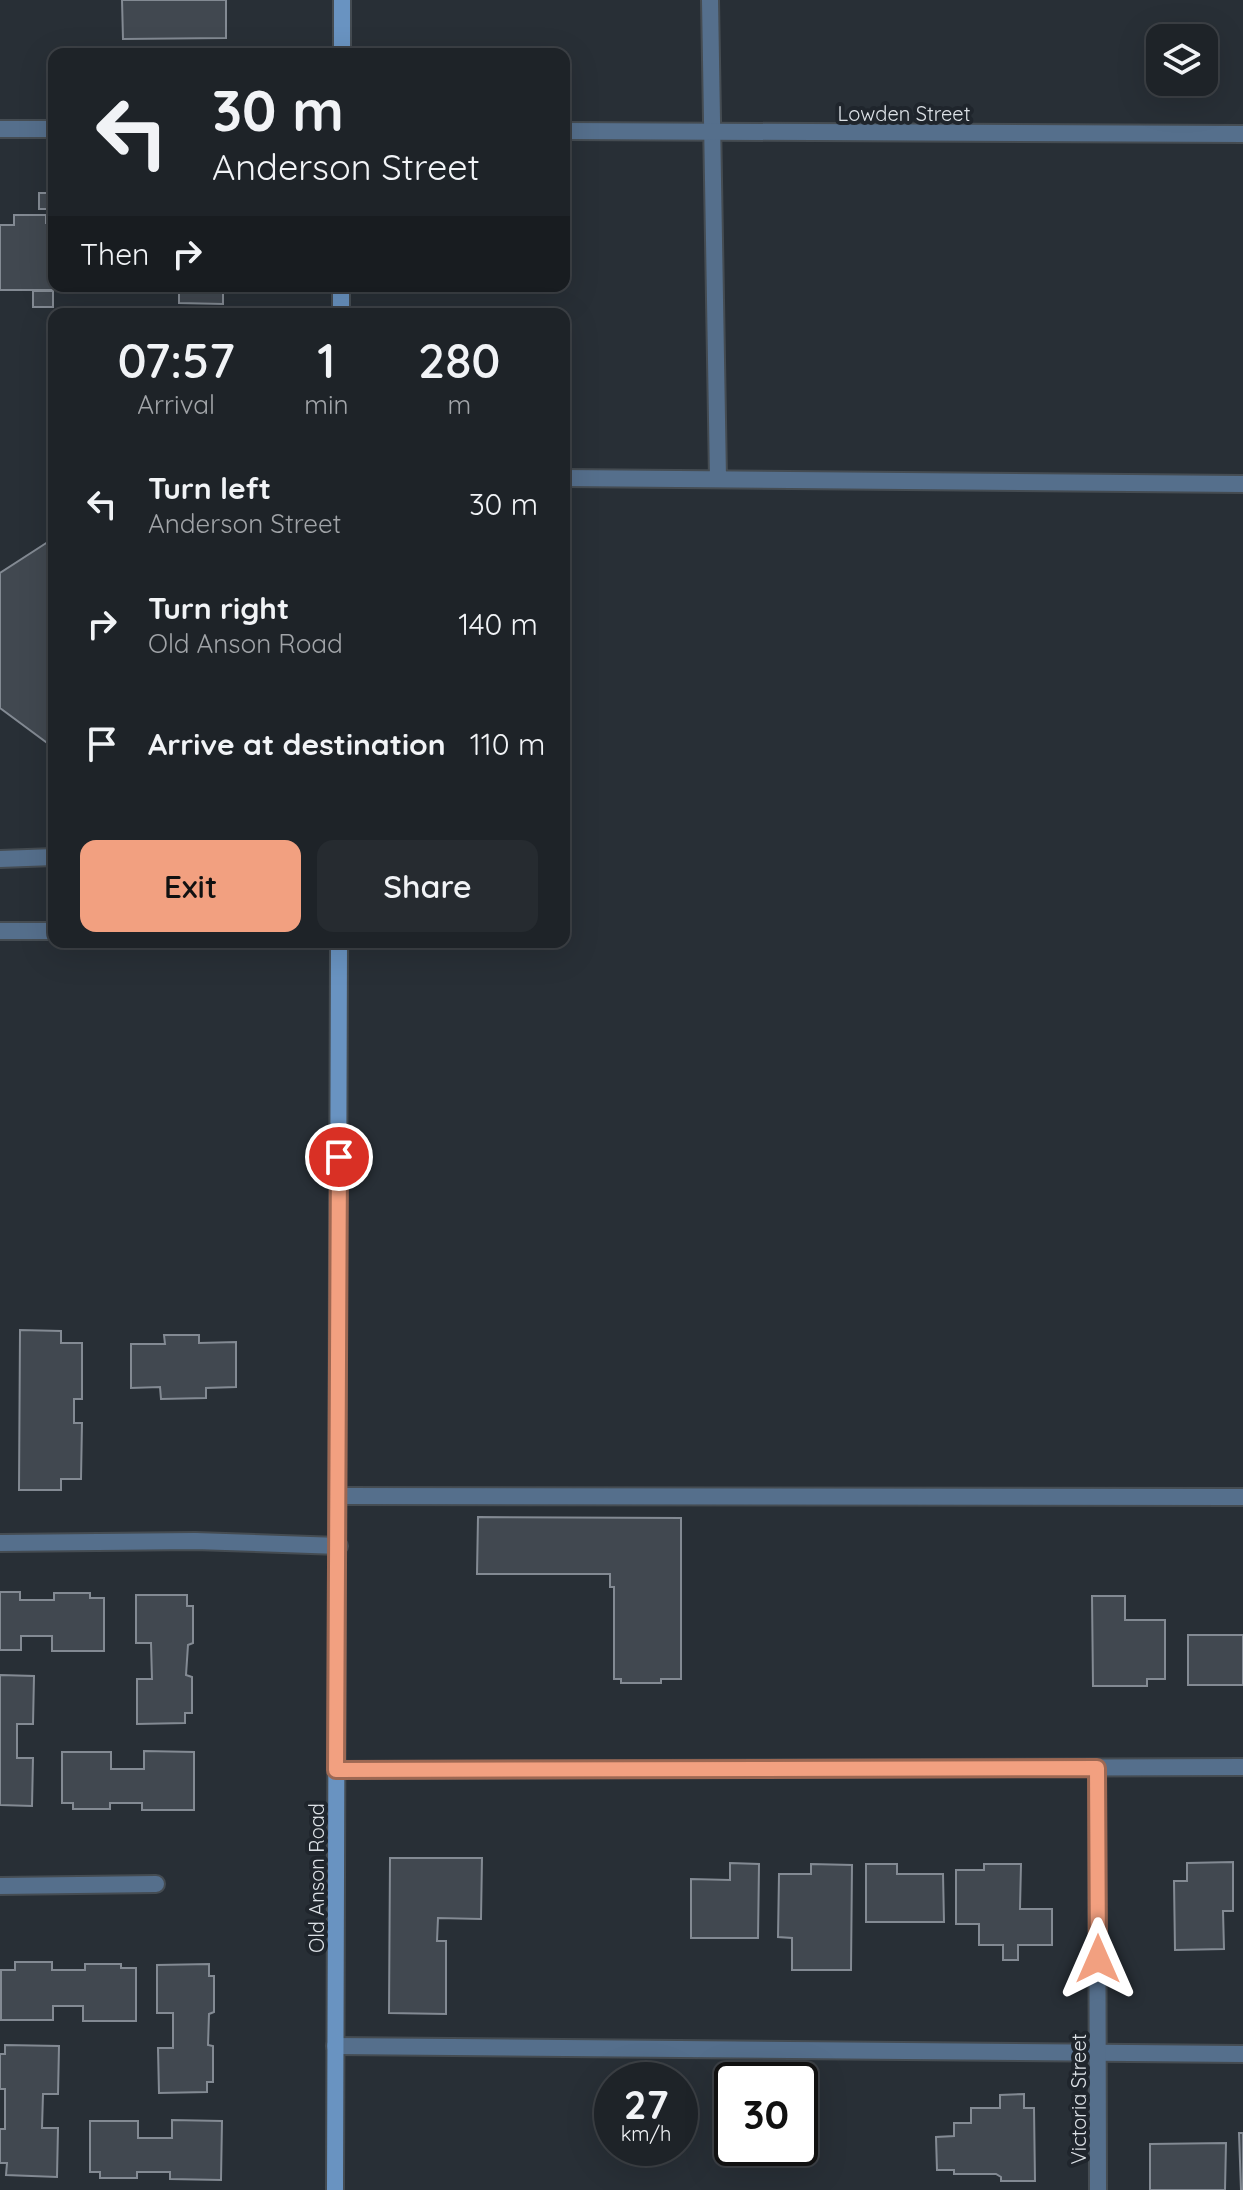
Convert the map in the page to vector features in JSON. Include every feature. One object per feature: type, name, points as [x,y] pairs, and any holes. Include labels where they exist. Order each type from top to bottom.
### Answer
[{"type":"main road","points":[[342,0],[342,48]]},
{"type":"main road","name":"Old Anson Road","points":[[335,2190],[339,948]]},
{"type":"street","points":[[710,0],[718,479]]},
{"type":"street","points":[[0,129],[48,129]]},
{"type":"street","name":"Lowden Street","points":[[570,131],[1243,134]]},
{"type":"street","points":[[570,478],[1243,484]]},
{"type":"street","points":[[0,859],[48,857]]},
{"type":"street","points":[[0,931],[48,931]]},
{"type":"street","points":[[339,1496],[1243,1497]]},
{"type":"street","points":[[0,1543],[195,1541],[339,1546]]},
{"type":"street","points":[[336,1770],[1243,1767]]},
{"type":"street","name":"Victoria Street","points":[[1097,1768],[1098,2190]]},
{"type":"street","points":[[0,1886],[156,1884]]},
{"type":"street","points":[[335,2046],[1243,2054]]},
{"type":"building","points":[[122,0],[226,0],[226,38],[123,39]]},
{"type":"building","points":[[39,193],[48,193],[48,209],[39,209]]},
{"type":"building","points":[[14,215],[46,215],[48,290],[0,290],[0,225],[14,225]]},
{"type":"building","points":[[33,291],[53,292],[53,307],[33,307]]},
{"type":"building","points":[[179,292],[223,292],[223,304],[179,303]]},
{"type":"building","points":[[48,542],[48,744],[0,708],[0,573]]},
{"type":"building","points":[[20,1330],[61,1331],[61,1343],[82,1343],[82,1399],[74,1399],[74,1423],[82,1423],[81,1479],[61,1479],[61,1490],[19,1490]]},
{"type":"building","points":[[164,1335],[199,1335],[199,1343],[236,1342],[236,1387],[206,1388],[206,1398],[161,1399],[160,1387],[131,1388],[131,1344],[165,1344]]},
{"type":"building","points":[[478,1517],[681,1518],[681,1679],[661,1679],[661,1683],[621,1683],[621,1679],[614,1679],[614,1587],[610,1587],[610,1574],[477,1574]]},
{"type":"building","points":[[0,1592],[20,1592],[20,1600],[54,1600],[54,1593],[90,1593],[90,1598],[104,1598],[104,1651],[52,1651],[52,1636],[21,1636],[21,1650],[0,1650]]},
{"type":"building","points":[[136,1595],[187,1595],[187,1606],[193,1606],[193,1643],[188,1645],[186,1675],[192,1677],[192,1713],[185,1713],[185,1723],[137,1724],[137,1679],[152,1679],[151,1643],[136,1643]]},
{"type":"building","points":[[1092,1596],[1125,1596],[1125,1620],[1165,1620],[1165,1679],[1147,1679],[1147,1686],[1093,1686]]},
{"type":"building","points":[[1188,1635],[1243,1635],[1243,1685],[1188,1685]]},
{"type":"building","points":[[0,1675],[34,1676],[33,1724],[17,1724],[17,1758],[33,1758],[32,1806],[0,1805]]},
{"type":"building","points":[[144,1751],[194,1752],[194,1810],[142,1810],[142,1803],[110,1803],[110,1809],[73,1809],[73,1803],[62,1803],[62,1752],[111,1752],[111,1769],[144,1769]]},
{"type":"building","points":[[390,1858],[482,1858],[481,1919],[438,1918],[437,1941],[446,1941],[446,2014],[389,2013]]},
{"type":"building","points":[[1233,1862],[1233,1911],[1223,1911],[1224,1949],[1175,1950],[1174,1881],[1187,1881],[1187,1863]]},
{"type":"building","points":[[730,1863],[759,1864],[758,1938],[691,1938],[691,1879],[730,1880]]},
{"type":"building","points":[[811,1864],[852,1865],[851,1970],[792,1970],[792,1938],[778,1937],[779,1874],[811,1874]]},
{"type":"building","points":[[866,1864],[897,1864],[897,1874],[943,1874],[944,1922],[866,1922]]},
{"type":"building","points":[[984,1864],[1021,1864],[1020,1909],[1052,1909],[1052,1945],[1018,1945],[1018,1960],[1003,1960],[1003,1945],[979,1945],[979,1924],[956,1924],[956,1870],[984,1870]]},
{"type":"building","points":[[15,1962],[52,1962],[52,1970],[85,1970],[85,1964],[121,1964],[121,1968],[136,1968],[136,2021],[83,2021],[83,2006],[53,2006],[53,2020],[1,2020],[1,1970],[15,1970]]},
{"type":"building","points":[[209,1964],[209,1976],[214,1976],[214,2012],[209,2014],[208,2045],[213,2046],[213,2082],[207,2082],[207,2092],[159,2093],[158,2048],[173,2048],[173,2013],[157,2013],[157,1965]]},
{"type":"building","points":[[5,2045],[59,2046],[58,2094],[43,2094],[42,2128],[58,2128],[57,2177],[6,2175],[7,2163],[0,2163],[0,2129],[5,2129],[5,2089],[0,2089],[0,2054],[5,2054]]},
{"type":"building","points":[[1024,2094],[1024,2108],[1034,2108],[1035,2181],[1001,2181],[996,2174],[954,2174],[954,2170],[937,2170],[936,2137],[954,2136],[954,2123],[971,2123],[971,2108],[1000,2108],[1000,2095]]},
{"type":"building","points":[[172,2120],[222,2121],[221,2180],[170,2179],[170,2172],[137,2172],[137,2178],[100,2178],[100,2172],[90,2172],[90,2121],[138,2121],[138,2138],[172,2138]]},
{"type":"building","points":[[1239,2133],[1243,2133],[1243,2190],[1241,2190]]},
{"type":"building","points":[[1226,2143],[1225,2190],[1150,2190],[1150,2144]]},
{"type":"route","points":[[339,1157],[336,1770],[1097,1768],[1098,1959]]}]
